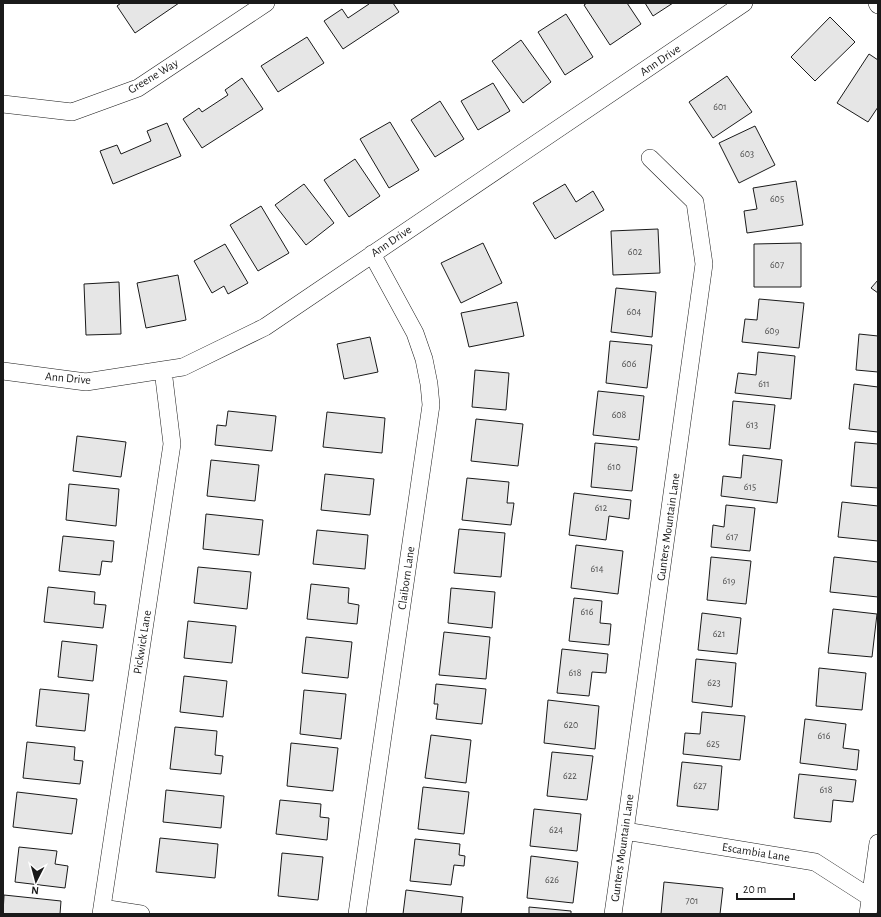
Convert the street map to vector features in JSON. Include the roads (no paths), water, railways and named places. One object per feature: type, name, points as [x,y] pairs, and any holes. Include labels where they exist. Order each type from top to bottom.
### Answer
[{"type":"street","name":"Greene Way","points":[[3,104],[72,112],[138,88],[266,3]]},
{"type":"street","name":"Ann Drive","points":[[3,371],[86,382],[183,367],[265,327],[744,3]]},
{"type":"street","name":"Gunters Mountain Lane","points":[[613,914],[704,264],[695,202],[650,158]]},
{"type":"street","name":"Claiborn Lane","points":[[357,914],[431,405],[424,359],[415,333],[372,254]]},
{"type":"street","name":"Pickwick Lane","points":[[101,911],[172,444],[163,370]]},
{"type":"street","name":"Escambia Lane","points":[[625,830],[815,862],[872,903]]},
{"type":"street","points":[[872,903],[878,843]]},
{"type":"street","points":[[101,911],[141,914]]}]
